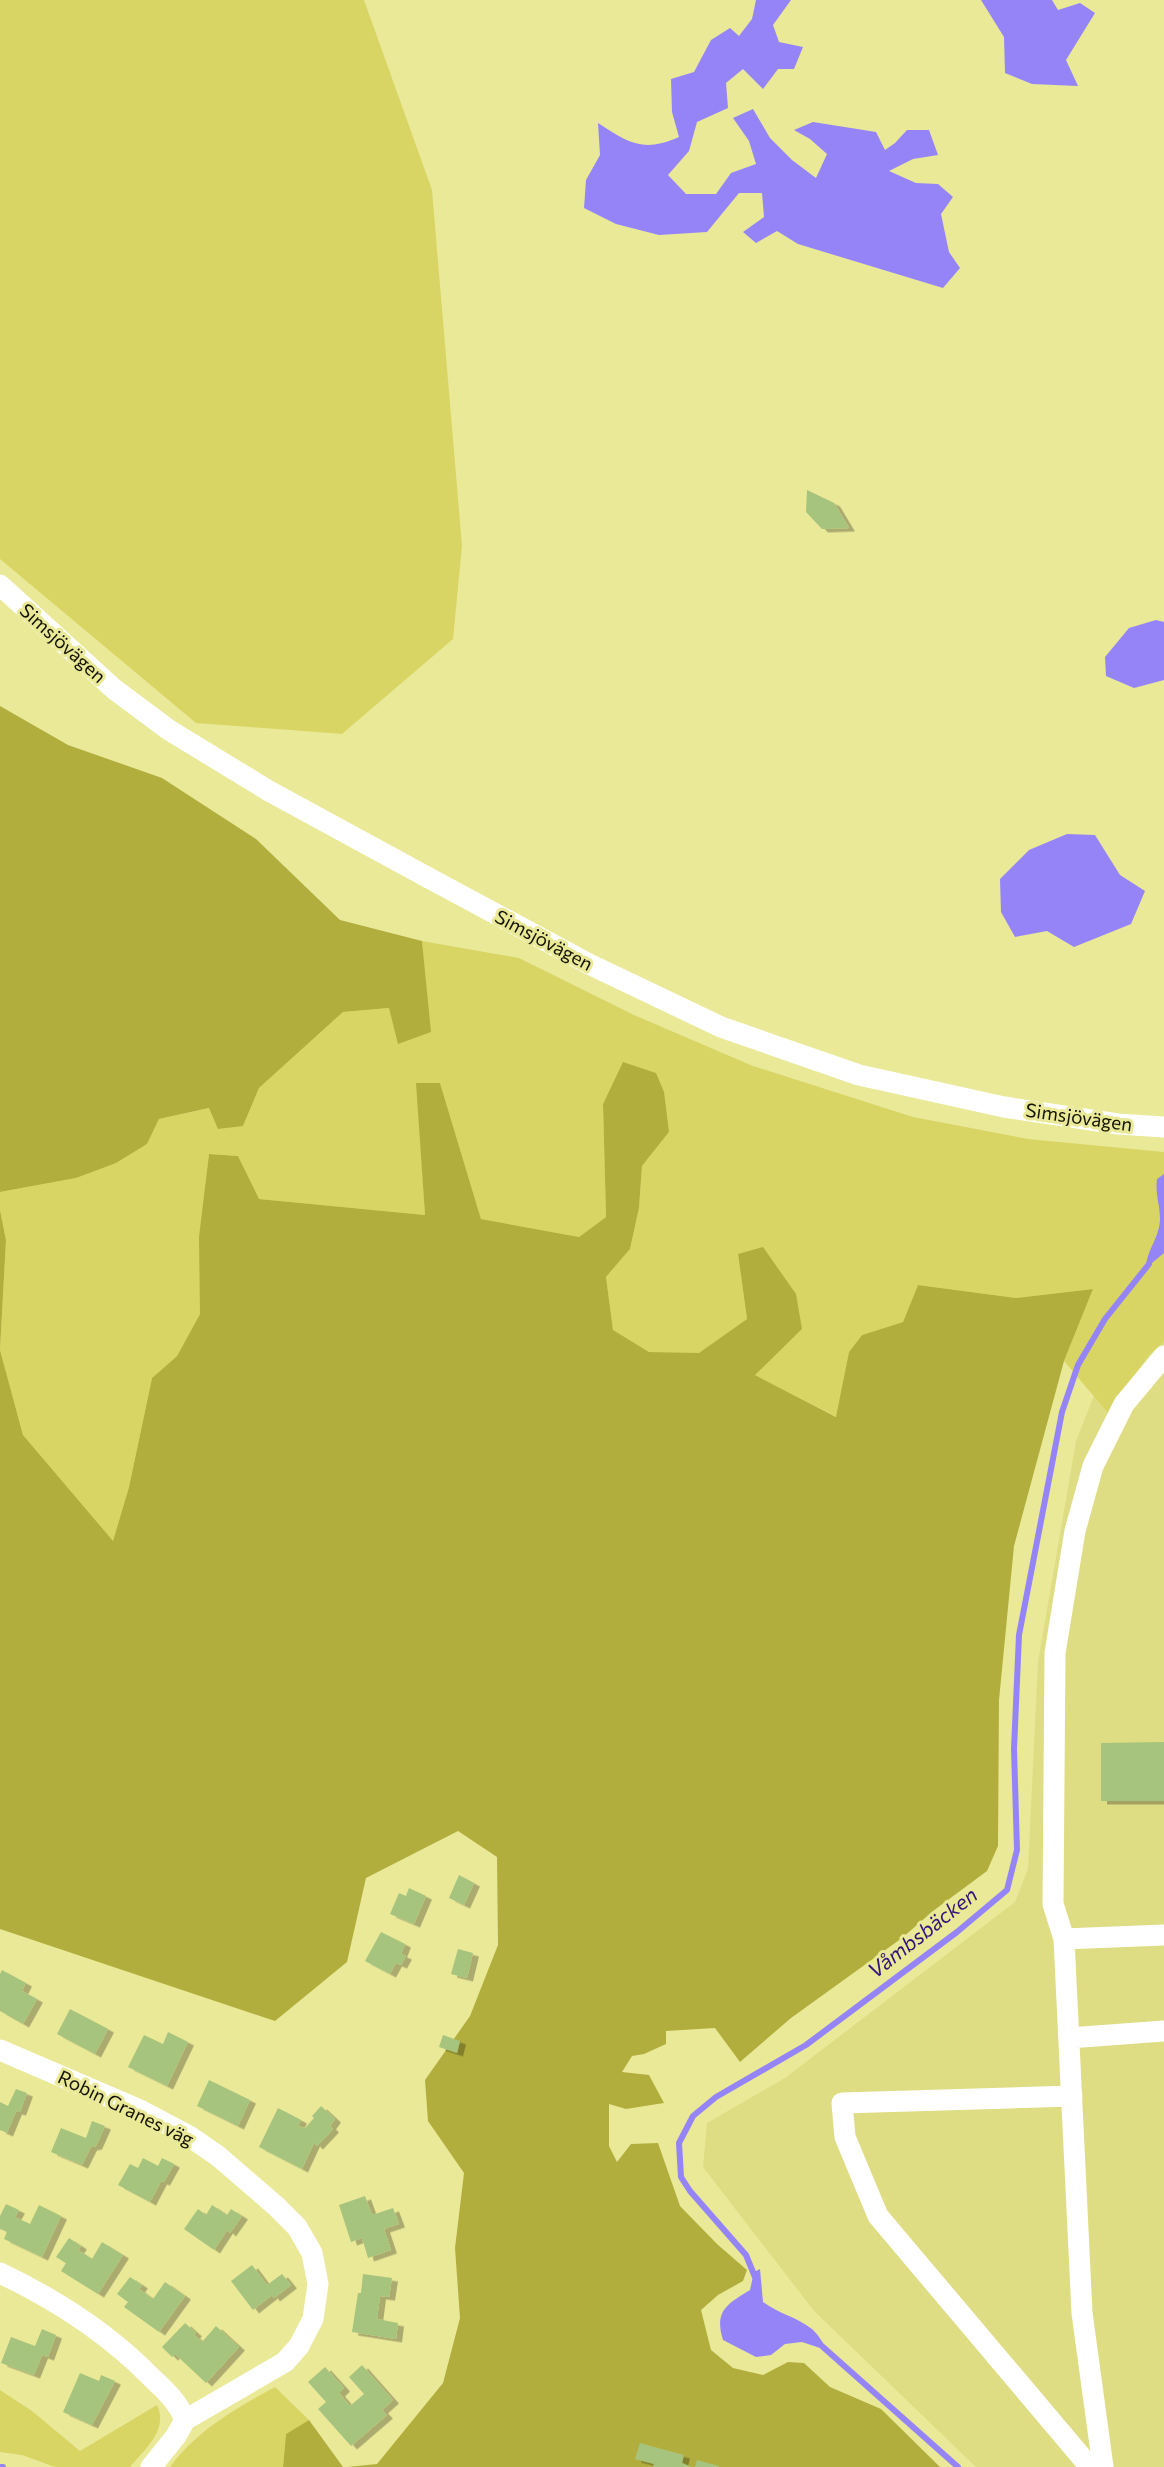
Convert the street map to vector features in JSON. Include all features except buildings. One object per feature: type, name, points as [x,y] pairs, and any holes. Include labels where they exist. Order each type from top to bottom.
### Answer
[{"type":"street","name":"Simsjövägen","points":[[0,585],[114,689],[169,730],[269,790],[427,877],[589,964],[721,1027],[859,1075],[1004,1107],[1118,1124],[1164,1127]]},
{"type":"street","points":[[1102,2467],[1082,2313],[1064,1938],[1053,1904],[1055,1653],[1074,1531],[1093,1466],[1124,1404],[1164,1356]]},
{"type":"street","points":[[1064,1938],[1164,1935]]},
{"type":"street","points":[[1069,2038],[1164,2031]]},
{"type":"street","name":"Robin Granes väg","points":[[0,2050],[111,2097],[189,2136],[229,2165],[276,2206],[297,2228],[312,2253],[318,2284],[315,2307],[313,2319],[299,2346],[285,2362],[185,2420],[176,2437],[151,2467]]},
{"type":"street","points":[[1072,2096],[842,2103],[845,2137],[878,2216],[1090,2467]]},
{"type":"street","points":[[0,2273],[70,2310],[101,2333],[138,2363],[172,2397],[185,2420]]},
{"type":"shaded area","points":[[0,0],[364,0],[432,190],[462,546],[453,639],[342,734],[196,723],[0,559]]},
{"type":"shaded area","points":[[756,0],[791,0],[773,25],[779,42],[803,47],[794,69],[778,69],[763,89],[743,69],[726,83],[728,108],[697,122],[689,151],[668,175],[686,194],[716,194],[731,173],[756,164],[749,141],[733,118],[753,109],[770,138],[792,160],[816,178],[827,154],[810,139],[794,130],[813,122],[876,132],[885,150],[907,130],[929,130],[938,155],[913,159],[889,171],[916,183],[938,184],[953,197],[941,214],[949,252],[960,268],[943,288],[798,244],[777,231],[756,243],[743,232],[764,217],[762,193],[739,193],[707,232],[659,235],[616,224],[584,208],[586,180],[600,155],[598,123],[637,144],[656,144],[679,137],[672,112],[671,79],[694,72],[711,40],[730,28],[739,36],[752,19]]},
{"type":"shaded area","points":[[981,0],[1052,0],[1058,10],[1080,3],[1095,13],[1066,60],[1078,86],[1032,84],[1005,73],[1004,37]]},
{"type":"shaded area","points":[[1156,620],[1164,622],[1164,680],[1134,688],[1106,676],[1105,657],[1129,628]]},
{"type":"shaded area","points":[[0,706],[68,745],[162,778],[256,839],[340,920],[422,941],[431,1032],[398,1044],[389,1008],[343,1012],[259,1088],[243,1126],[218,1129],[209,1108],[159,1119],[147,1144],[116,1163],[76,1178],[0,1192]]},
{"type":"shaded area","points":[[1067,834],[1095,835],[1120,875],[1145,891],[1131,924],[1074,947],[1047,931],[1015,937],[1001,912],[1000,879],[1029,850]]},
{"type":"shaded area","points":[[422,941],[519,958],[634,1015],[753,1066],[913,1117],[1028,1139],[1164,1152],[1164,1341],[1148,1356],[1108,1413],[1064,1361],[1093,1289],[1016,1298],[918,1285],[903,1322],[862,1335],[849,1352],[837,1417],[754,1375],[802,1329],[738,1254],[747,1319],[699,1354],[649,1352],[613,1331],[606,1277],[630,1249],[639,1208],[642,1166],[669,1132],[623,1063],[603,1104],[606,1217],[579,1237],[481,1219],[440,1083],[417,1083],[425,1215],[258,1199],[238,1156],[209,1154],[200,1237],[200,1314],[177,1356],[152,1378],[129,1487],[113,1542],[23,1435],[0,1350],[6,1240],[0,1210],[0,1192],[76,1178],[147,1144],[159,1119],[210,1108],[243,1126],[259,1088],[343,1012],[389,1008],[430,1032]]},
{"type":"shaded area","points":[[623,1062],[656,1073],[664,1092],[669,1132],[642,1166],[639,1208],[630,1249],[606,1277],[613,1330],[649,1352],[699,1353],[747,1319],[738,1254],[763,1247],[796,1294],[802,1329],[755,1375],[836,1417],[849,1352],[862,1335],[903,1322],[918,1285],[1016,1298],[1093,1289],[1064,1361],[1014,1546],[999,1700],[998,1846],[987,1871],[902,1938],[791,2018],[740,2062],[715,2028],[666,2031],[666,2044],[644,2054],[632,2056],[622,2072],[649,2075],[664,2103],[626,2109],[609,2104],[609,2146],[617,2162],[631,2144],[658,2143],[680,2206],[747,2270],[743,2281],[718,2295],[701,2310],[711,2350],[733,2368],[763,2375],[788,2362],[804,2363],[830,2387],[881,2409],[940,2467],[347,2467],[377,2464],[443,2383],[460,2318],[455,2248],[464,2173],[428,2121],[425,2080],[470,2016],[498,1945],[497,1857],[458,1831],[366,1878],[347,1962],[275,2021],[0,1929],[0,1350],[23,1435],[113,1541],[129,1487],[152,1378],[177,1356],[200,1314],[199,1237],[209,1154],[238,1156],[259,1199],[425,1215],[416,1083],[440,1083],[481,1219],[579,1237],[606,1217],[603,1104]]},
{"type":"shaded area","points":[[1164,1174],[1164,1253],[1146,1268],[1159,1226],[1157,1179]]},
{"type":"shaded area","points":[[0,1210],[6,1240],[0,1350]]},
{"type":"shaded area","points":[[1164,1292],[1164,2467],[976,2467],[814,2311],[703,2167],[707,2123],[785,2078],[1015,1902],[1028,1869],[1038,1662],[1076,1441],[1105,1368]]},
{"type":"shaded area","points":[[760,2269],[763,2302],[812,2329],[829,2351],[802,2342],[785,2344],[771,2355],[756,2357],[723,2340],[720,2322],[724,2309],[750,2290],[754,2272]]},
{"type":"shaded area","points":[[275,2387],[309,2420],[286,2434],[283,2467],[170,2467],[204,2431]]},
{"type":"shaded area","points":[[0,2390],[32,2411],[80,2451],[157,2405],[160,2423],[148,2447],[130,2467],[55,2467],[22,2455],[0,2452]]},
{"type":"shaded area","points":[[309,2420],[343,2467],[283,2467],[286,2434]]},
{"type":"waterway","name":"Våmbsbäcken","points":[[755,2277],[746,2255],[681,2177],[679,2143],[693,2116],[716,2097],[806,2045],[957,1932],[1007,1890],[1017,1850],[1014,1749],[1019,1635],[1062,1412],[1078,1365],[1105,1319],[1149,1264]]},
{"type":"waterway","name":"Våmbsbäcken","points":[[823,2347],[958,2467]]}]
